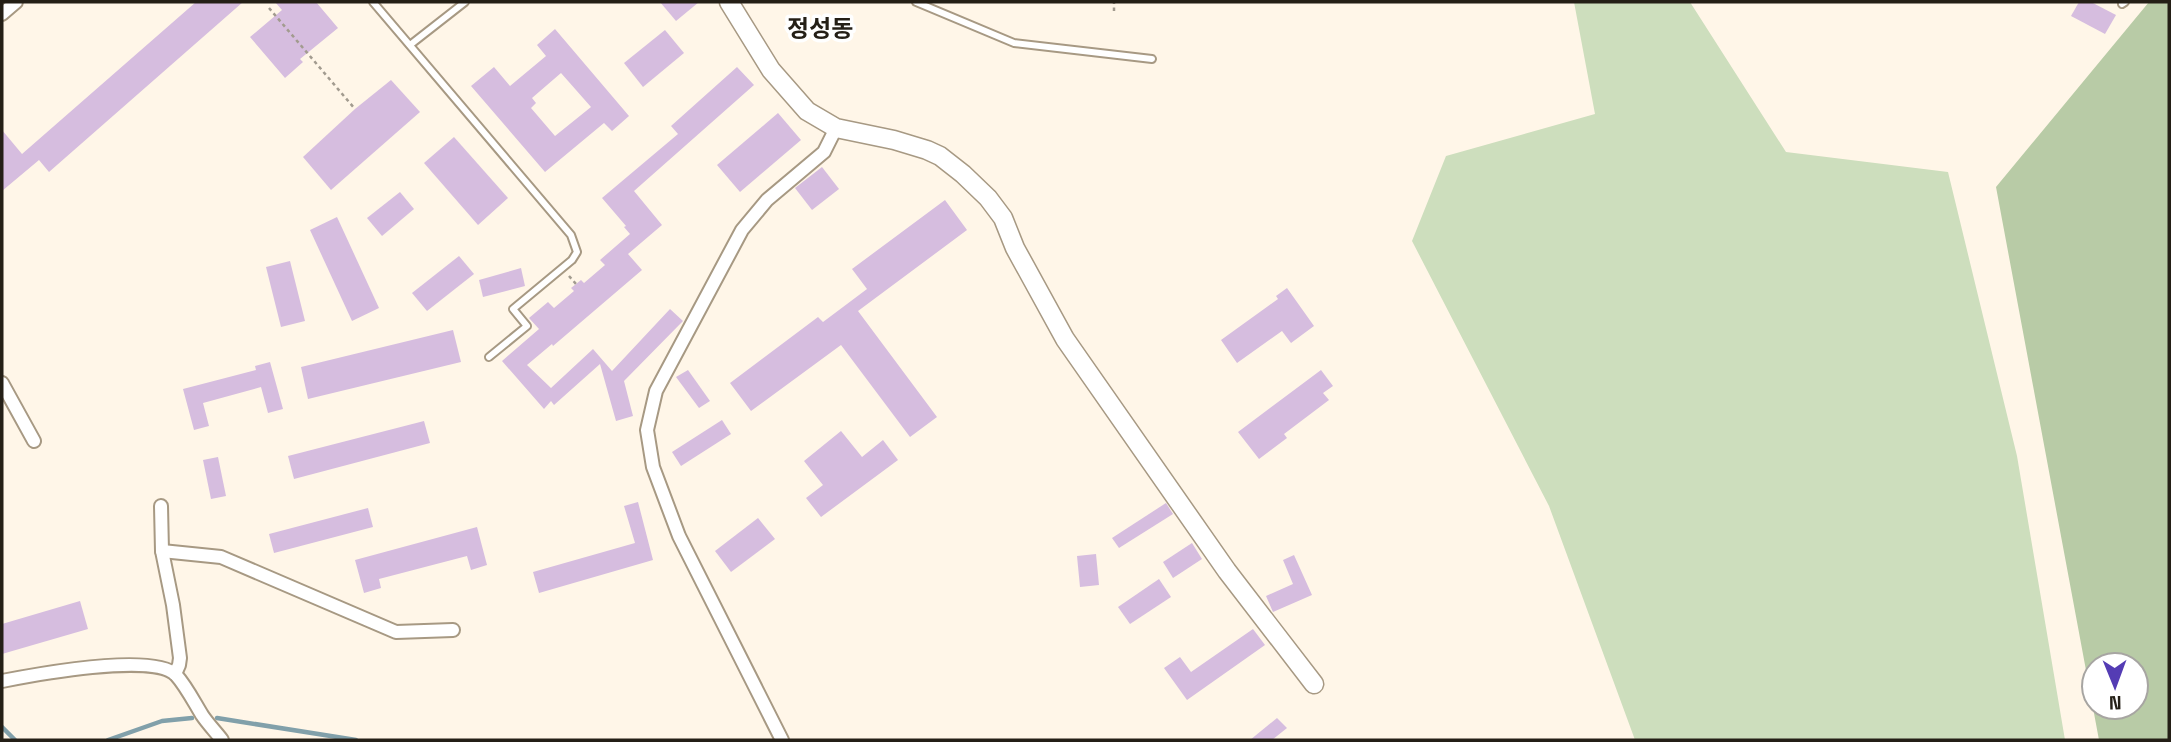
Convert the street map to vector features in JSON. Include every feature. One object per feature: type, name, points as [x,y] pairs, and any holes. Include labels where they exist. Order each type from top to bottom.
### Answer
[{"type":"street","points":[[2,14],[16,2]]},
{"type":"street","points":[[729,2],[771,70],[807,111],[836,128],[894,139],[940,156],[988,198],[1003,218],[1015,248],[1065,339],[1227,571],[1314,684]]},
{"type":"street","points":[[782,740],[679,536],[653,467],[646,430],[656,391],[742,230],[767,200],[824,152],[836,128]]},
{"type":"street","points":[[2,383],[34,441]]},
{"type":"street","points":[[161,506],[162,551],[180,658],[175,674]]},
{"type":"street","points":[[162,551],[221,557],[396,632],[453,630]]},
{"type":"street","points":[[2,681],[61,669],[155,666],[175,674],[222,740]]},
{"type":"lane","points":[[373,2],[575,243],[577,252],[572,260],[513,309],[527,326],[489,357]]},
{"type":"lane","points":[[410,45],[465,2]]},
{"type":"lane","points":[[916,2],[1014,43],[1152,59]]},
{"type":"path","points":[[1114,2],[1114,11]]},
{"type":"path","points":[[269,8],[355,109]]},
{"type":"green space","points":[[1574,2],[1690,2],[1786,152],[1948,172],[2017,456],[2065,740],[1635,740],[1549,506],[1412,241],[1446,156],[1595,114]]},
{"type":"green space","points":[[2149,2],[2169,2],[2169,740],[2099,740],[2095,721],[2150,721],[2150,651],[2082,651],[1996,187]]},
{"type":"building","points":[[196,2],[243,2],[49,172],[39,160],[2,191],[2,130],[22,154]]},
{"type":"building","points":[[275,2],[316,2],[338,28],[300,59],[303,62],[285,78],[250,37],[282,10]]},
{"type":"building","points":[[660,2],[699,2],[676,21]]},
{"type":"building","points":[[2079,2],[2091,2],[2116,15],[2105,34],[2071,16]]},
{"type":"building","points":[[555,29],[629,116],[612,131],[604,123],[545,172],[471,86],[494,67],[510,86],[546,56],[537,45]],"holes":[[[561,73],[591,107],[555,136],[531,108],[536,103],[532,98]]]},
{"type":"building","points":[[665,30],[684,53],[643,87],[624,63]]},
{"type":"building","points":[[737,67],[754,85],[634,191],[662,225],[628,254],[642,270],[527,365],[551,388],[593,349],[612,371],[670,309],[683,321],[624,381],[633,416],[616,421],[600,364],[554,405],[551,401],[544,409],[502,361],[539,329],[529,318],[548,302],[554,308],[574,291],[571,288],[581,280],[584,283],[605,265],[600,260],[630,234],[602,198],[678,134],[671,126]]},
{"type":"building","points":[[391,80],[420,112],[331,190],[303,157]]},
{"type":"building","points":[[778,113],[801,140],[740,192],[717,165]]},
{"type":"building","points":[[454,137],[508,198],[478,225],[424,163]]},
{"type":"building","points":[[822,167],[839,189],[812,210],[795,188]]},
{"type":"building","points":[[400,192],[414,209],[382,236],[367,218]]},
{"type":"building","points":[[945,200],[967,230],[858,311],[937,417],[910,437],[841,345],[751,411],[730,383],[818,317],[823,322],[867,289],[852,269]]},
{"type":"building","points":[[337,217],[379,308],[352,321],[310,230]]},
{"type":"building","points":[[459,256],[474,274],[427,311],[412,293]]},
{"type":"building","points":[[290,261],[305,321],[281,327],[266,267]]},
{"type":"building","points":[[521,268],[525,286],[483,297],[479,280]]},
{"type":"building","points":[[1287,288],[1314,326],[1291,343],[1282,331],[1237,363],[1221,340],[1278,299],[1276,296]]},
{"type":"building","points":[[453,330],[461,362],[308,399],[301,367]]},
{"type":"building","points":[[270,362],[283,409],[268,413],[261,387],[203,403],[209,426],[194,430],[183,389],[256,370],[255,366]]},
{"type":"building","points":[[688,370],[710,401],[699,408],[676,377]]},
{"type":"building","points":[[1321,370],[1333,386],[1323,393],[1329,400],[1284,434],[1287,438],[1259,459],[1238,432]]},
{"type":"building","points":[[722,420],[731,434],[681,466],[672,452]]},
{"type":"building","points":[[424,421],[430,443],[294,479],[288,456]]},
{"type":"building","points":[[841,431],[862,457],[883,440],[898,460],[821,517],[806,498],[823,485],[804,461]]},
{"type":"building","points":[[218,457],[226,496],[211,499],[203,460]]},
{"type":"building","points":[[638,502],[653,560],[539,593],[533,572],[635,543],[624,506]]},
{"type":"building","points":[[1166,503],[1173,514],[1119,548],[1112,538]]},
{"type":"building","points":[[368,508],[373,527],[274,553],[269,534]]},
{"type":"building","points":[[758,518],[775,539],[731,572],[715,551]]},
{"type":"building","points":[[477,527],[487,565],[471,570],[467,556],[379,579],[381,588],[364,593],[355,560]]},
{"type":"building","points":[[1192,543],[1202,559],[1173,578],[1163,562]]},
{"type":"building","points":[[1096,554],[1099,585],[1080,587],[1077,556]]},
{"type":"building","points":[[1294,555],[1312,595],[1273,612],[1266,596],[1293,584],[1283,560]]},
{"type":"building","points":[[1159,579],[1171,597],[1130,624],[1118,607]]},
{"type":"building","points":[[80,601],[88,629],[2,654],[2,624]]},
{"type":"building","points":[[1253,629],[1265,645],[1187,700],[1164,668],[1180,657],[1191,672]]},
{"type":"building","points":[[1277,718],[1287,728],[1272,740],[1250,740]]},
{"type":"waterway","points":[[108,740],[162,721],[192,718]]},
{"type":"waterway","points":[[217,718],[356,740]]},
{"type":"waterway","points":[[2,727],[15,740]]},
{"type":"district","name":"정성동","points":[[820,29]]}]
